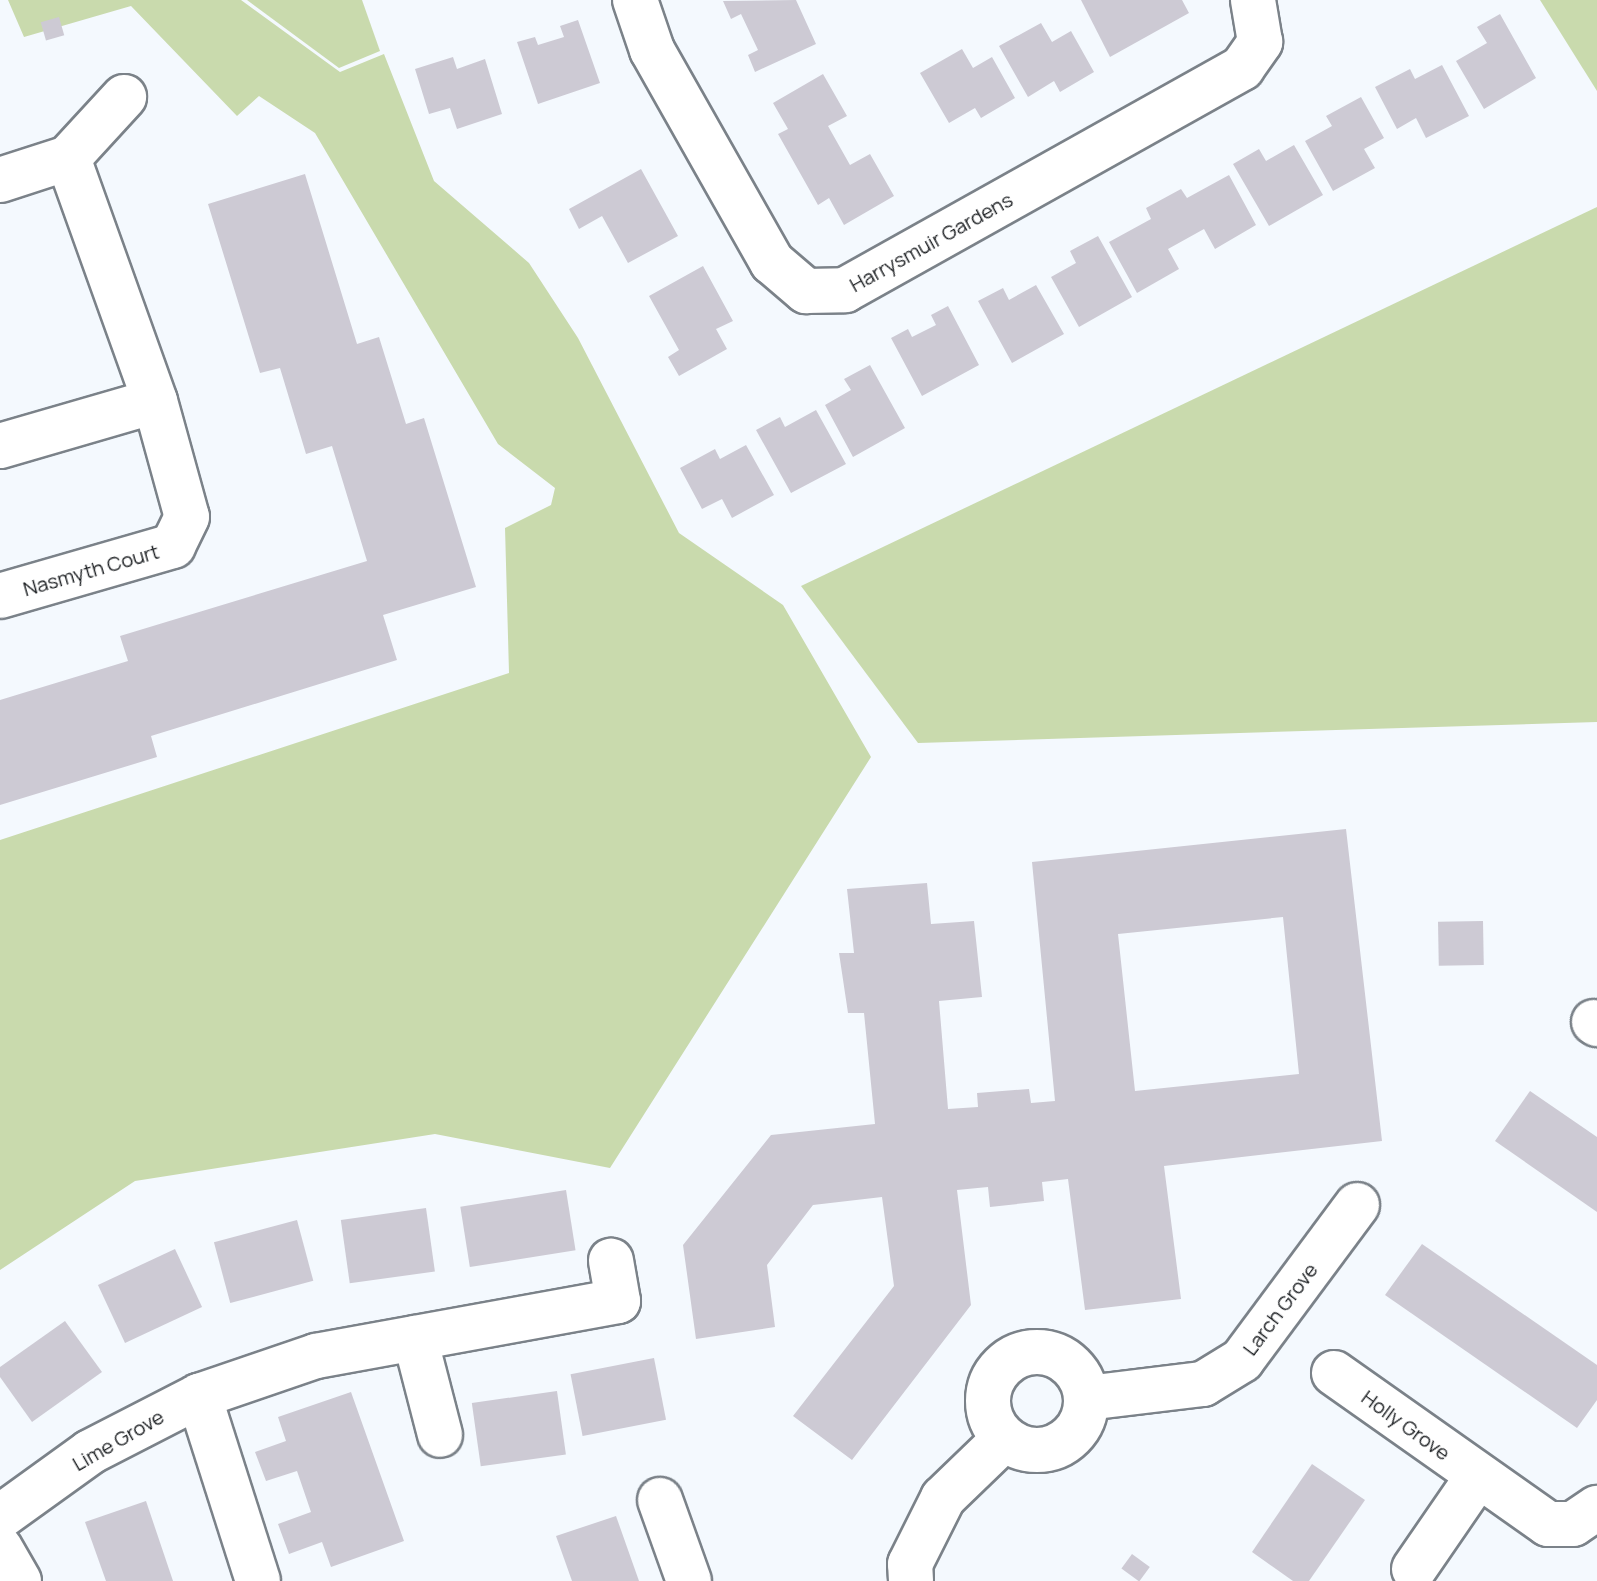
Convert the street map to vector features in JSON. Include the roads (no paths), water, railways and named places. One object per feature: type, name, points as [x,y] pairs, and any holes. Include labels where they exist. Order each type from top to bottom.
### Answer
[{"type":"street","name":"Harrysmuir Gardens","points":[[635,0],[652,50],[772,262],[806,291],[845,290],[1242,68],[1260,42],[1253,0]]},
{"type":"street","points":[[0,180],[68,158],[124,97]]},
{"type":"street","name":"Nasmyth Court","points":[[0,596],[173,546],[187,517],[155,401],[68,158]]},
{"type":"street","points":[[0,446],[155,401]]},
{"type":"street","name":"Larch Grove","points":[[1087,1398],[1203,1384],[1242,1360],[1357,1205]]},
{"type":"street","name":"Lime Grove","points":[[0,1517],[90,1452],[199,1396],[316,1356],[618,1301],[611,1261]]},
{"type":"street","points":[[415,1338],[440,1435]]},
{"type":"street","points":[[1043,1351],[1061,1356],[1079,1374],[1087,1398],[1079,1429],[1062,1444],[1029,1451],[1004,1439],[988,1415],[986,1396],[995,1372],[1014,1356],[1043,1351]]},
{"type":"street","name":"Holly Grove","points":[[1334,1373],[1548,1524],[1573,1524],[1597,1508]]},
{"type":"street","points":[[199,1396],[258,1581]]},
{"type":"street","points":[[911,1581],[910,1564],[943,1498],[1004,1439]]},
{"type":"street","points":[[1414,1569],[1478,1476]]},
{"type":"street","points":[[660,1500],[689,1581]]},
{"type":"street","points":[[0,1548],[19,1581]]}]
